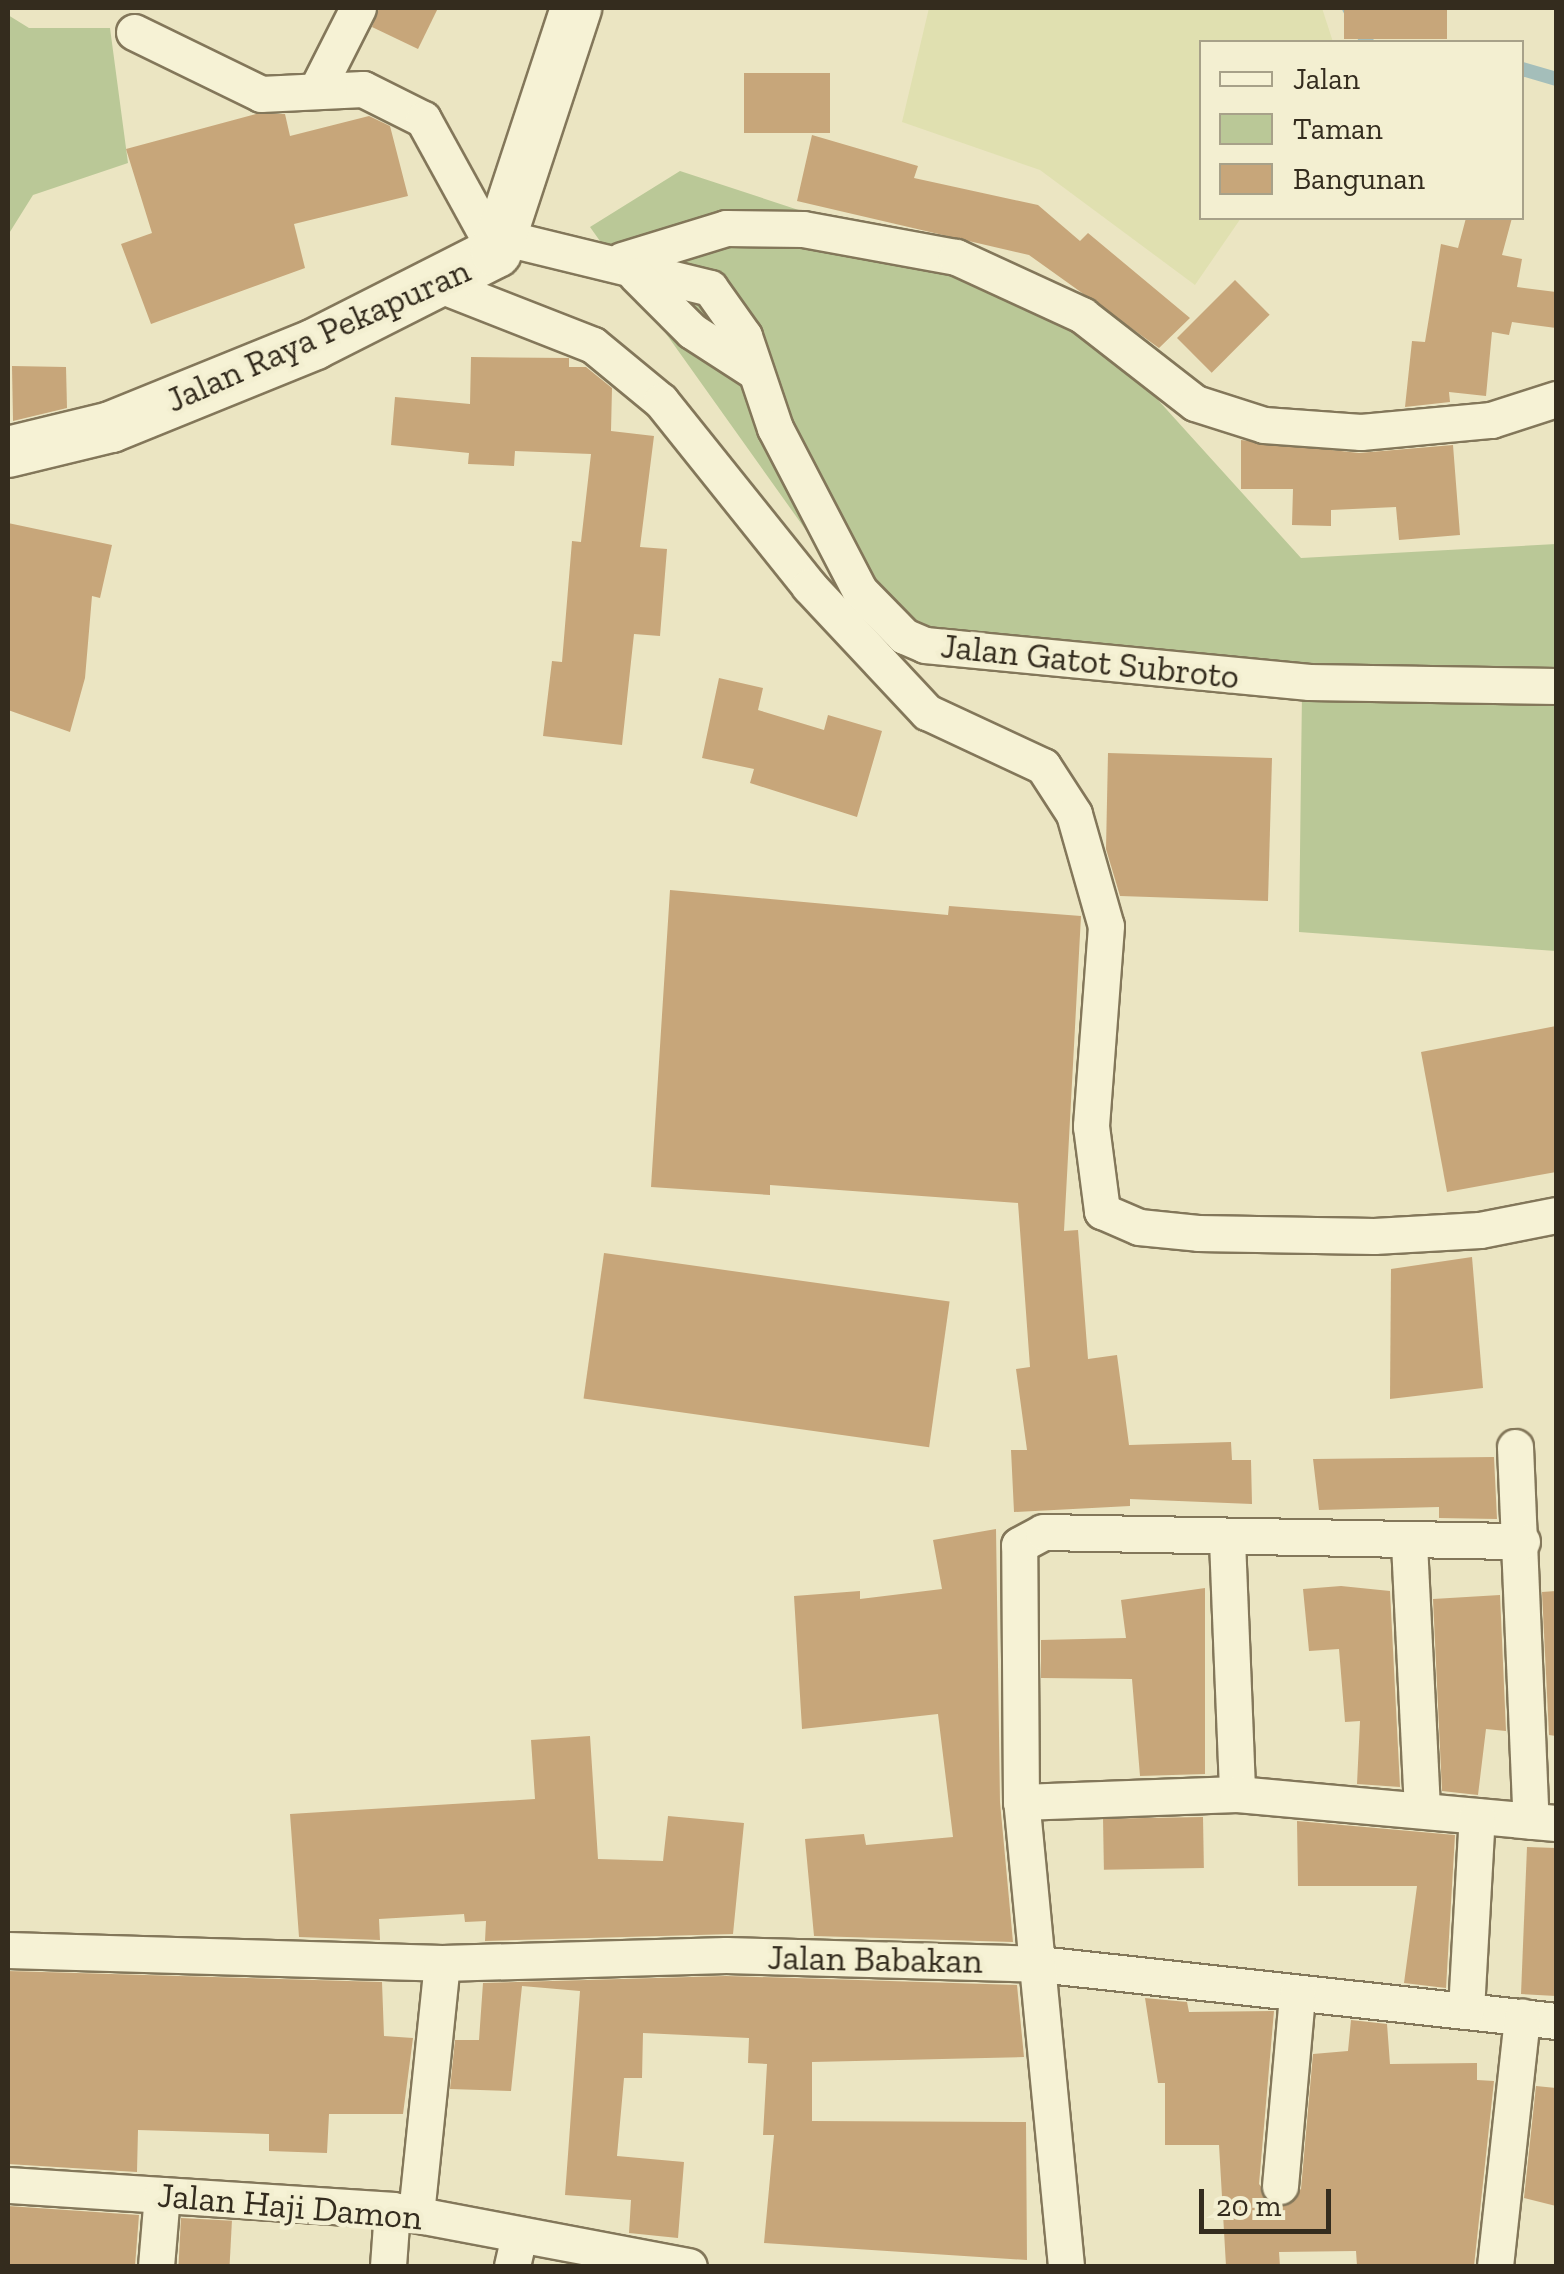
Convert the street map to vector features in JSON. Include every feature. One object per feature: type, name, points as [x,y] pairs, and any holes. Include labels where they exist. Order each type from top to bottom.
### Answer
[{"type":"main road","points":[[502,234],[576,8]]},
{"type":"main road","name":"Jalan Raya Pekapuran","points":[[8,452],[111,427],[440,285],[502,234]]},
{"type":"street","points":[[317,89],[358,8]]},
{"type":"street","points":[[134,32],[260,94],[363,89],[423,120],[502,234],[606,259],[638,261],[726,228],[803,229],[956,257],[1082,315],[1195,403],[1264,425],[1361,432],[1492,420],[1556,399]]},
{"type":"street","name":"Jalan Gatot Subroto","points":[[502,234],[636,275],[710,288],[744,336],[751,369],[860,591],[904,636],[925,645],[1308,682],[1556,686]]},
{"type":"street","points":[[440,285],[593,344],[661,401],[809,586],[927,712],[1042,766],[1074,814],[1106,926],[1091,1126],[1102,1211],[1139,1227],[1198,1234],[1374,1236],[1480,1230],[1556,1214]]},
{"type":"street","points":[[1021,1802],[1238,1794],[1544,1822],[1515,1447]]},
{"type":"street","points":[[1066,2266],[1021,1802],[1019,1545],[1043,1532],[1227,1540],[1522,1541]]},
{"type":"street","points":[[1227,1540],[1238,1794]]},
{"type":"street","points":[[1409,1543],[1422,1810]]},
{"type":"street","points":[[1466,2010],[1477,1816]]},
{"type":"street","name":"Jalan Babakan","points":[[8,1950],[442,1963],[726,1956],[1039,1964],[1539,2019]]},
{"type":"street","points":[[388,2266],[404,2212],[442,1963]]},
{"type":"street","points":[[1280,2186],[1296,1995]]},
{"type":"street","points":[[1496,2266],[1539,2019]]},
{"type":"street","name":"Jalan Haji Damon","points":[[8,2185],[404,2212],[515,2251],[689,2266]]},
{"type":"street","points":[[156,2266],[162,2195]]},
{"type":"green space","points":[[929,8],[1322,8],[1332,40],[1199,40],[1199,220],[1240,220],[1195,285],[1040,170],[902,122]]},
{"type":"green space","points":[[8,15],[29,28],[110,28],[128,163],[33,195],[8,235]]},
{"type":"green space","points":[[680,171],[966,265],[1101,337],[1301,558],[1556,544],[1556,951],[1299,932],[1302,692],[892,651],[590,227]]},
{"type":"building","points":[[379,8],[438,8],[418,49],[372,27]]},
{"type":"building","points":[[1344,8],[1447,8],[1447,39],[1344,39]]},
{"type":"building","points":[[744,73],[830,73],[830,133],[744,133]]},
{"type":"building","points":[[256,114],[285,114],[290,136],[369,116],[390,126],[408,196],[294,224],[305,268],[151,324],[121,244],[152,233],[126,149]]},
{"type":"building","points":[[812,135],[918,166],[914,178],[1038,205],[1080,241],[1088,233],[1190,318],[1159,348],[1029,255],[797,201]]},
{"type":"building","points":[[1465,220],[1511,220],[1502,255],[1522,259],[1517,287],[1556,292],[1556,328],[1512,322],[1509,335],[1492,332],[1486,396],[1449,392],[1450,402],[1405,407],[1412,341],[1425,342],[1441,244],[1458,248]]},
{"type":"building","points":[[1235,280],[1270,315],[1212,373],[1177,338]]},
{"type":"building","points":[[471,357],[569,358],[569,367],[586,367],[612,388],[611,431],[654,436],[640,547],[667,549],[660,636],[634,634],[622,745],[543,736],[552,661],[562,662],[572,541],[581,542],[591,454],[515,451],[514,466],[468,464],[469,453],[391,445],[395,397],[470,404]]},
{"type":"building","points":[[12,366],[66,367],[67,408],[13,421]]},
{"type":"building","points":[[1241,440],[1359,453],[1453,445],[1460,535],[1399,540],[1396,507],[1331,510],[1331,526],[1292,525],[1293,489],[1241,489]]},
{"type":"building","points":[[8,523],[112,545],[100,598],[92,596],[85,678],[70,732],[8,710]]},
{"type":"building","points":[[719,678],[763,688],[758,710],[824,730],[828,715],[882,731],[857,817],[750,783],[754,769],[702,758]]},
{"type":"building","points":[[1108,753],[1272,758],[1268,901],[1120,896],[1106,849]]},
{"type":"building","points":[[670,890],[948,915],[949,906],[1081,916],[1064,1231],[1078,1230],[1088,1359],[1117,1355],[1129,1445],[1231,1442],[1232,1460],[1251,1460],[1252,1504],[1130,1499],[1130,1506],[1014,1512],[1011,1450],[1027,1450],[1016,1369],[1030,1367],[1018,1203],[770,1185],[770,1195],[651,1187]]},
{"type":"building","points":[[1556,1026],[1556,1172],[1447,1192],[1421,1052]]},
{"type":"building","points":[[604,1253],[950,1302],[929,1447],[584,1399]]},
{"type":"building","points":[[1472,1257],[1483,1388],[1390,1399],[1391,1269]]},
{"type":"building","points":[[1494,1457],[1497,1519],[1439,1518],[1439,1507],[1319,1510],[1313,1459]]},
{"type":"building","points":[[996,1529],[1000,1802],[1013,1942],[814,1936],[805,1839],[864,1834],[866,1845],[953,1837],[938,1714],[802,1729],[794,1596],[860,1591],[860,1599],[942,1589],[933,1540]]},
{"type":"building","points":[[1341,1586],[1390,1591],[1400,1787],[1357,1784],[1360,1721],[1345,1722],[1339,1649],[1309,1651],[1303,1589]]},
{"type":"building","points":[[1205,1588],[1205,1774],[1140,1776],[1132,1679],[1041,1678],[1041,1640],[1126,1638],[1121,1600]]},
{"type":"building","points":[[1556,1591],[1556,1736],[1549,1735],[1542,1592]]},
{"type":"building","points":[[1500,1595],[1506,1731],[1486,1729],[1478,1795],[1442,1791],[1433,1599]]},
{"type":"building","points":[[590,1736],[598,1859],[663,1861],[668,1816],[744,1823],[733,1934],[485,1941],[486,1921],[465,1922],[464,1914],[379,1919],[380,1940],[299,1937],[290,1814],[535,1799],[531,1740]]},
{"type":"building","points":[[1203,1817],[1204,1868],[1104,1870],[1103,1819]]},
{"type":"building","points":[[1297,1821],[1455,1835],[1446,1988],[1404,1983],[1417,1886],[1298,1886]]},
{"type":"building","points":[[1527,1847],[1556,1848],[1556,1996],[1521,1994]]},
{"type":"building","points":[[8,1971],[382,1982],[384,2036],[413,2038],[403,2114],[329,2114],[327,2153],[269,2151],[269,2134],[138,2130],[137,2172],[8,2164]]},
{"type":"building","points":[[726,1976],[1017,1985],[1024,2057],[812,2062],[812,2121],[1026,2122],[1027,2260],[764,2243],[774,2135],[763,2135],[767,2064],[748,2063],[749,2038],[643,2033],[642,2078],[624,2078],[617,2156],[684,2162],[678,2238],[629,2233],[631,2200],[565,2195],[580,1991],[522,1986],[511,2091],[450,2089],[455,2040],[479,2040],[483,1983]]},
{"type":"building","points":[[1145,1998],[1187,2002],[1189,2012],[1274,2011],[1259,2184],[1277,2207],[1301,2189],[1313,2054],[1348,2051],[1351,2020],[1387,2024],[1390,2064],[1477,2063],[1477,2080],[1494,2081],[1474,2266],[1357,2266],[1356,2251],[1279,2252],[1280,2266],[1226,2266],[1219,2145],[1165,2145],[1165,2083],[1158,2083]]},
{"type":"building","points":[[1536,2086],[1556,2088],[1556,2206],[1524,2198]]},
{"type":"building","points":[[8,2206],[139,2215],[135,2266],[8,2266]]},
{"type":"building","points":[[181,2218],[232,2221],[230,2266],[178,2266]]},
{"type":"waterway","points":[[1349,8],[1366,40]]},
{"type":"waterway","points":[[1524,70],[1556,79]]}]
